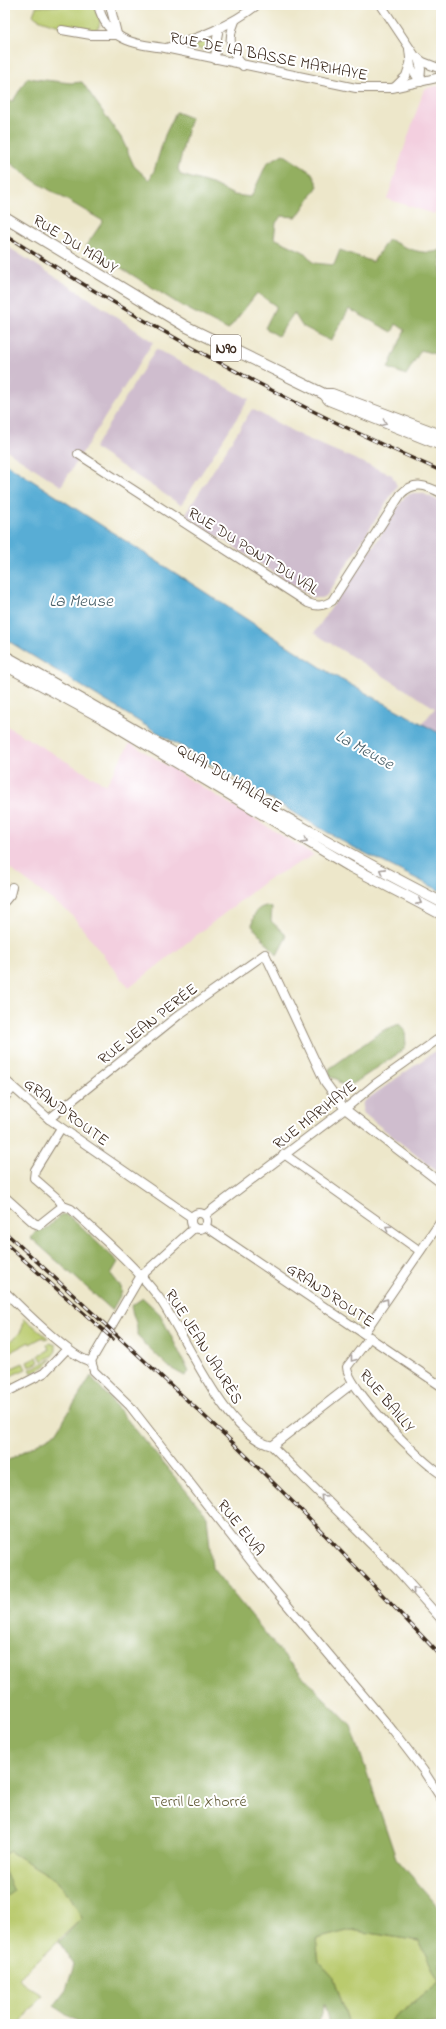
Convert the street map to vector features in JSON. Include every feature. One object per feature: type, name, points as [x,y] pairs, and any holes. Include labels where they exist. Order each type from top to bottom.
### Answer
[{"type":"main road","name":"RUE DU MANY","points":[[5,217],[131,295],[214,342],[324,394]]},
{"type":"main road","name":"N90","points":[[324,394],[332,394],[441,435]]},
{"type":"main road","name":"N90","points":[[324,394],[334,402],[441,445]]},
{"type":"main road","name":"QUAI DU HALAGE","points":[[5,656],[114,716],[296,825],[441,902]]},
{"type":"main road","name":"QUAI DU HALAGE","points":[[5,665],[106,720],[352,867],[441,914]]},
{"type":"street","points":[[110,5],[117,35]]},
{"type":"street","points":[[165,48],[194,39],[220,28],[227,23],[235,21],[257,5]]},
{"type":"street","points":[[381,5],[409,48],[418,58],[441,69]]},
{"type":"street","name":"RUE DE LA BASSE MARIHAYE","points":[[98,6],[107,24],[117,35],[131,43],[165,48],[243,66],[356,88],[380,89],[420,82],[441,76]]},
{"type":"street","points":[[215,59],[230,38],[235,21]]},
{"type":"street","points":[[215,59],[217,38],[220,28]]},
{"type":"street","name":"RUE DE LA BASSE MARIHAYE","points":[[62,30],[91,35],[117,35]]},
{"type":"street","points":[[230,38],[233,53],[243,66]]},
{"type":"street","points":[[409,48],[412,71],[420,82]]},
{"type":"street","points":[[418,58],[421,69],[420,82]]},
{"type":"street","points":[[394,87],[406,76],[411,63]]},
{"type":"street","name":"RUE DU PONT DU VAL","points":[[78,454],[316,606],[324,605],[332,601],[401,494],[407,488],[414,485],[423,485],[441,493]]},
{"type":"street","points":[[5,901],[10,895],[12,886]]},
{"type":"street","name":"RUE JEAN PERÉE","points":[[49,1119],[180,1014],[265,954],[325,1082],[345,1109]]},
{"type":"street","name":"RUE MARIHAYE","points":[[205,1215],[345,1109],[375,1084],[441,1037]]},
{"type":"street","name":"GRAND'ROUTE","points":[[5,1080],[61,1128],[191,1217]]},
{"type":"street","points":[[5,1097],[13,1088]]},
{"type":"street","points":[[345,1109],[441,1183]]},
{"type":"street","name":"RUE JEAN JAURÈS","points":[[61,1128],[35,1170],[34,1178],[58,1199],[63,1206],[71,1209],[156,1294],[188,1344],[196,1365],[224,1405],[253,1438],[272,1446],[398,1572],[441,1618]]},
{"type":"street","points":[[284,1154],[420,1251]]},
{"type":"street","points":[[5,1197],[34,1223],[39,1225],[63,1206]]},
{"type":"street","points":[[5,1292],[67,1349],[85,1361],[91,1361],[140,1277],[194,1228],[202,1229],[206,1226],[207,1222],[205,1215],[200,1212],[195,1213],[191,1217],[191,1225],[194,1228]]},
{"type":"street","points":[[367,1335],[420,1251],[441,1221]]},
{"type":"street","name":"GRAND'ROUTE","points":[[206,1226],[441,1386]]},
{"type":"street","name":"RUE BAILLY","points":[[367,1335],[347,1367],[347,1373],[382,1420],[430,1466],[441,1474]]},
{"type":"street","points":[[5,1393],[44,1373],[67,1349]]},
{"type":"street","name":"RUE ELVA","points":[[91,1361],[94,1371],[130,1406],[257,1569],[394,1732],[423,1770],[441,1798]]},
{"type":"street","points":[[272,1446],[353,1383]]},
{"type":"shaded area","points":[[441,85],[441,201],[434,214],[387,199],[424,89]]},
{"type":"shaded area","points":[[5,245],[90,299],[153,342],[61,486],[5,449]]},
{"type":"shaded area","points":[[156,349],[249,399],[181,505],[94,448]]},
{"type":"shaded area","points":[[252,409],[303,437],[392,475],[397,486],[327,595],[321,598],[313,598],[185,515]]},
{"type":"shaded area","points":[[413,493],[422,493],[441,502],[441,734],[422,724],[435,708],[314,633],[381,535],[405,496]]},
{"type":"shaded area","points":[[5,725],[106,785],[130,743],[314,855],[267,880],[129,988],[71,914],[9,868],[5,872]]},
{"type":"shaded area","points":[[441,1047],[441,1175],[362,1112],[363,1102]]},
{"type":"green space","points":[[90,5],[98,12],[100,24],[97,30],[92,31],[64,27],[44,21],[33,15],[36,7]]},
{"type":"green space","points":[[210,39],[212,41],[211,51],[189,47]]},
{"type":"green space","points":[[27,78],[71,83],[82,82],[122,139],[134,166],[149,180],[154,171],[165,135],[176,112],[191,118],[178,169],[181,175],[212,184],[234,195],[251,197],[267,163],[283,154],[312,173],[318,186],[297,217],[281,216],[276,223],[274,238],[304,252],[314,263],[334,265],[340,250],[373,262],[388,239],[407,248],[421,252],[434,252],[441,250],[441,356],[421,350],[406,375],[388,368],[405,330],[396,324],[392,332],[349,309],[331,341],[302,326],[294,313],[278,336],[265,328],[276,306],[257,293],[228,330],[182,306],[86,246],[103,221],[36,182],[5,159],[5,101],[13,101]]},
{"type":"green space","points":[[266,906],[272,908],[271,921],[285,934],[286,938],[277,955],[252,926],[255,913],[262,907]]},
{"type":"green space","points":[[399,1024],[405,1030],[406,1046],[402,1051],[353,1084],[340,1084],[337,1079],[330,1077],[329,1069],[382,1031]]},
{"type":"green space","points":[[63,1214],[69,1216],[118,1262],[111,1274],[121,1287],[122,1292],[112,1310],[31,1238],[36,1231],[45,1229]]},
{"type":"green space","points":[[143,1298],[160,1314],[189,1372],[185,1376],[170,1368],[137,1336],[137,1327],[131,1306]]},
{"type":"green space","points":[[24,1318],[48,1338],[44,1339],[43,1337],[30,1344],[29,1342],[5,1355],[5,1344],[19,1334],[23,1327]]},
{"type":"green space","points":[[50,1343],[56,1345],[56,1351],[52,1356],[42,1361],[39,1355],[49,1350],[47,1344]]},
{"type":"green space","points":[[37,1357],[39,1362],[29,1367],[27,1362]]},
{"type":"green space","points":[[52,1359],[45,1366],[32,1373],[30,1369]]},
{"type":"green space","points":[[23,1363],[26,1369],[6,1378],[5,1371]]},
{"type":"green space","name":"Terril Le Xhorré","points":[[91,1376],[207,1516],[212,1568],[288,1661],[351,1726],[396,1858],[441,1910],[441,2024],[387,2024],[439,1982],[419,1941],[351,1930],[316,1939],[319,1962],[334,1978],[349,2024],[329,2024],[324,2004],[318,2024],[82,2024],[54,2006],[66,1990],[74,1965],[59,1942],[82,1918],[70,1896],[55,1879],[9,1851],[5,1855],[5,1462],[56,1433]]},
{"type":"green space","points":[[9,1851],[55,1879],[70,1896],[82,1918],[19,1978],[25,1985],[42,1995],[20,2024],[5,2024],[5,1897],[13,1891],[5,1872],[5,1855]]},
{"type":"green space","points":[[5,1872],[14,1891],[5,1897]]},
{"type":"green space","points":[[351,1930],[419,1941],[439,1982],[387,2024],[349,2024],[334,1978],[319,1962],[316,1939]]},
{"type":"water","name":"La Meuse","points":[[5,463],[333,675],[441,734],[441,891],[349,845],[143,724],[5,639]]},
{"type":"railway","points":[[5,235],[111,301],[218,362],[329,419],[441,471]]},
{"type":"railway","points":[[5,1232],[227,1437],[305,1514],[441,1656]]},
{"type":"railway","points":[[5,1243],[113,1339]]}]
